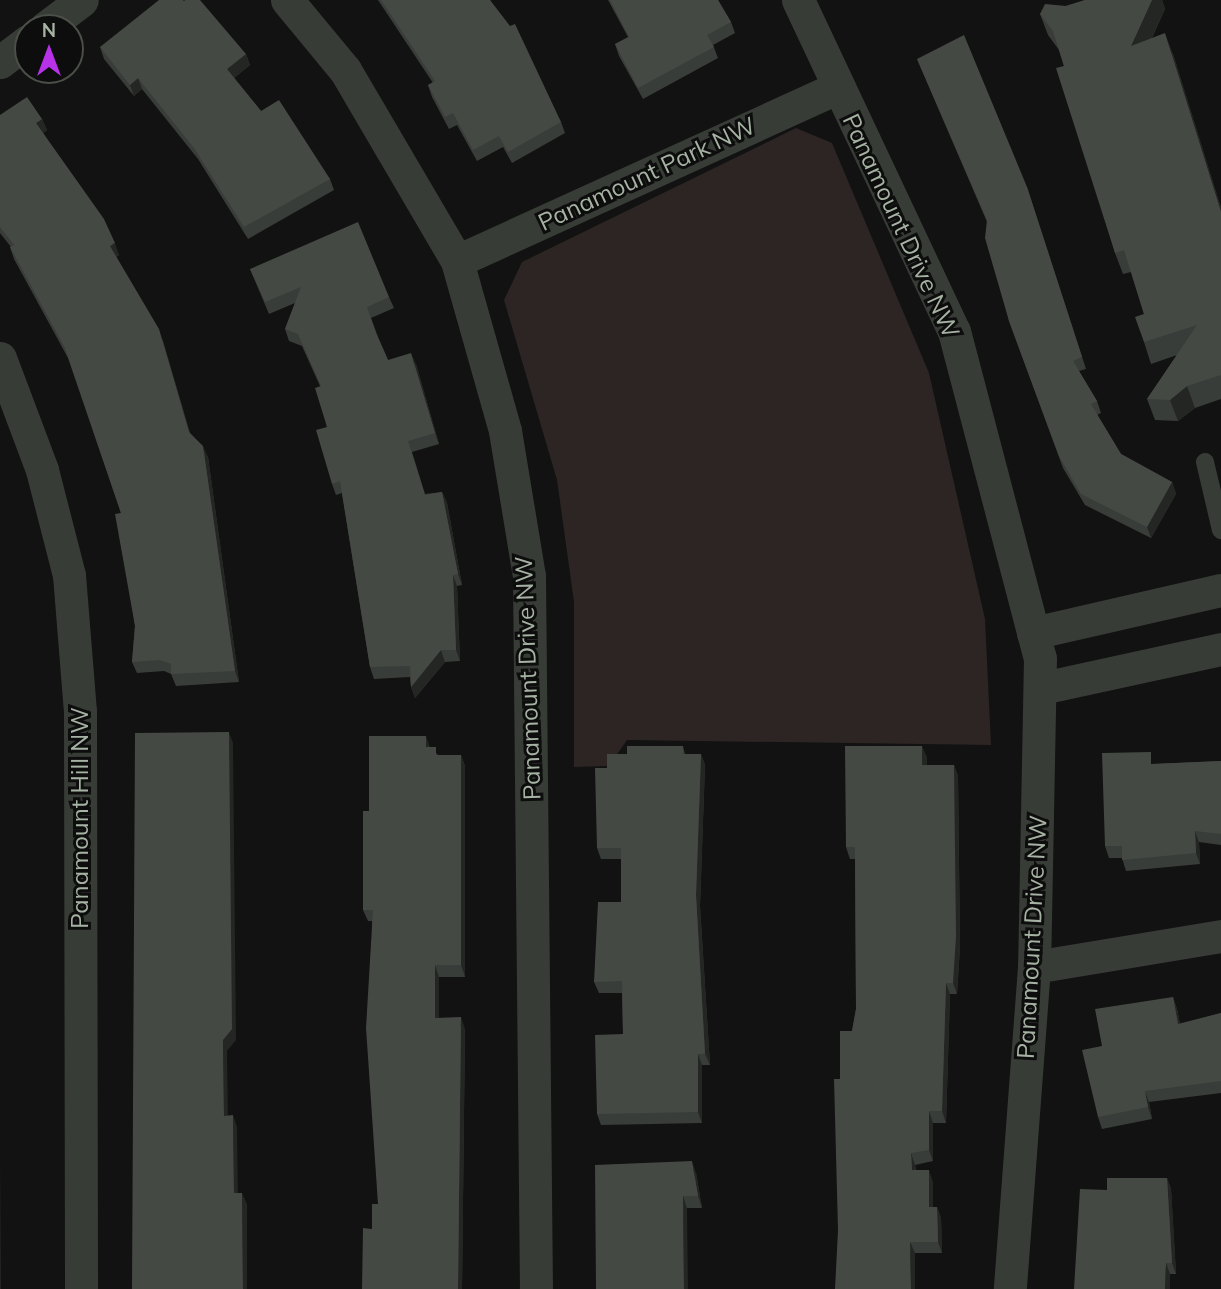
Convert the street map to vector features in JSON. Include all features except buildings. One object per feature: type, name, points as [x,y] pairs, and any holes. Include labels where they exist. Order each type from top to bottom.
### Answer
[{"type":"street","points":[[64,14],[82,0]]},
{"type":"street","name":"Panamount Drive NW","points":[[287,0],[345,70],[457,261],[505,431],[529,576],[536,1289]]},
{"type":"street","name":"Panamount Drive NW","points":[[798,0],[836,88],[954,331],[1033,633],[1042,688],[1034,967],[1010,1289]]},
{"type":"street","name":"Panamount Park NW","points":[[457,261],[836,88]]},
{"type":"street","name":"Panamount Hill NW","points":[[0,358],[42,470],[68,575],[79,698],[81,1289]]},
{"type":"street","points":[[1033,633],[1221,590]]},
{"type":"street","points":[[1042,688],[1221,649]]},
{"type":"street","points":[[1034,967],[1221,936]]},
{"type":"lane","points":[[1205,462],[1221,530]]},
{"type":"shaded area","points":[[796,128],[832,143],[929,373],[985,619],[991,745],[627,740],[609,766],[574,767],[574,602],[557,480],[504,300],[522,262]]}]
